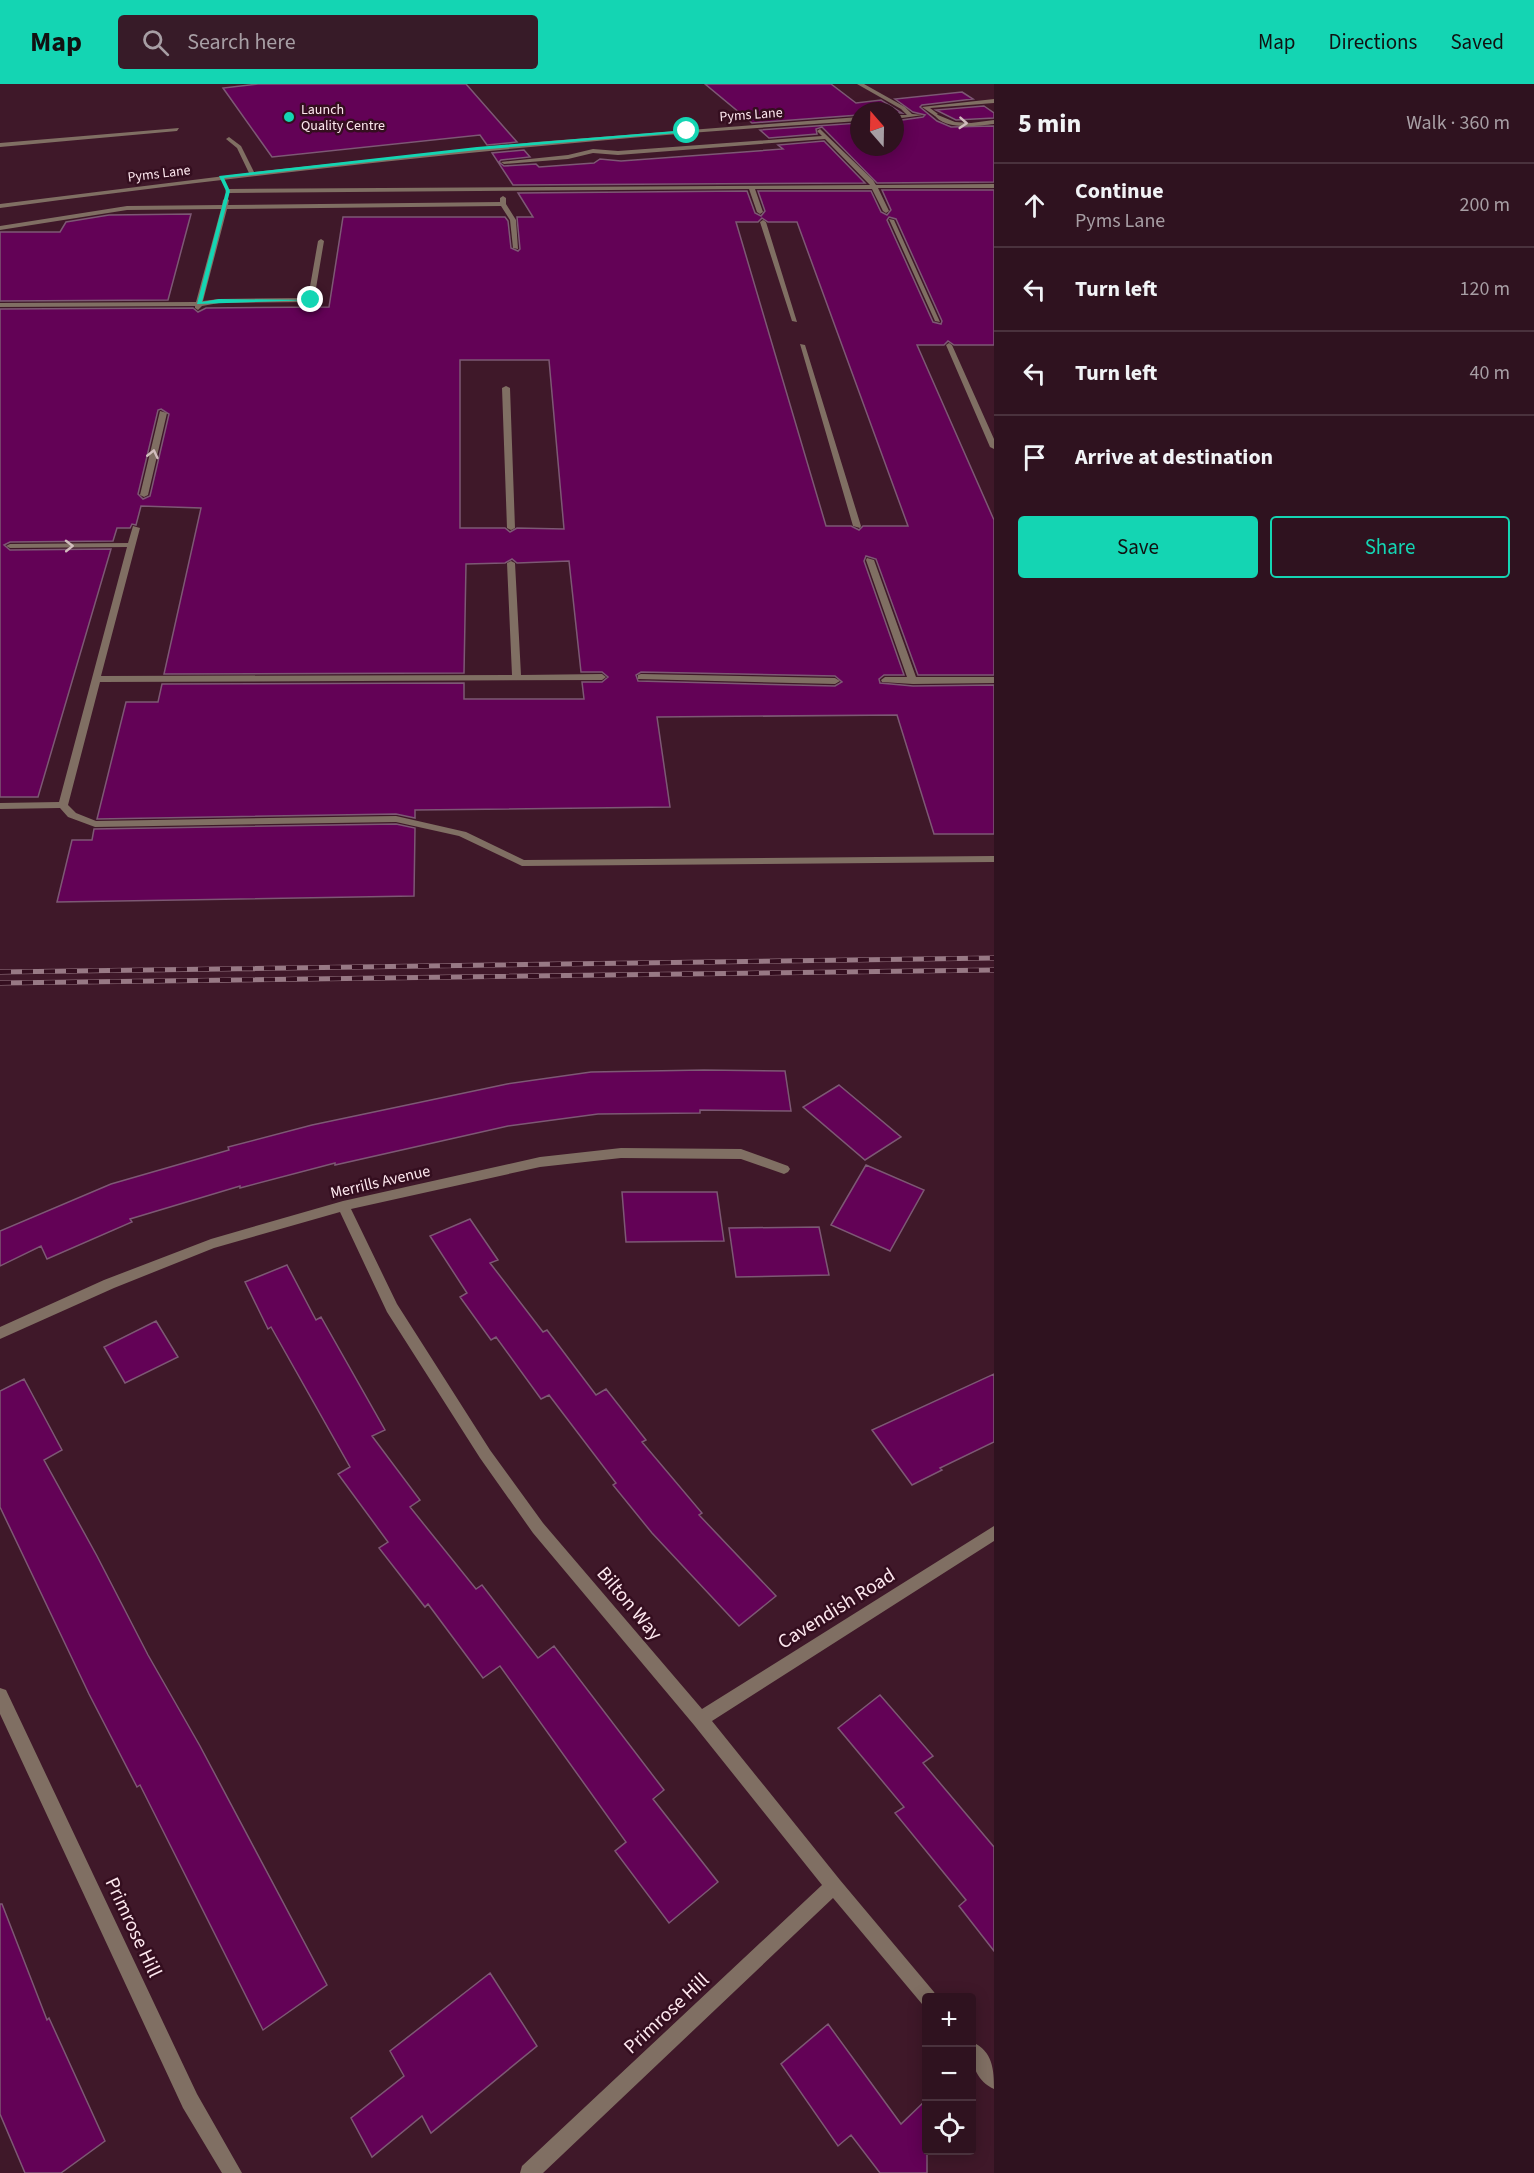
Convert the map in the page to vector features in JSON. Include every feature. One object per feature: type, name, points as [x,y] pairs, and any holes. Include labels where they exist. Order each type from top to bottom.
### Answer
[{"type":"street","points":[[860,84],[903,108],[911,116]]},
{"type":"street","points":[[994,101],[925,107],[947,122],[961,124],[994,122]]},
{"type":"street","points":[[904,116],[946,113]]},
{"type":"street","name":"Pyms Lane","points":[[0,206],[252,173],[582,139],[850,120]]},
{"type":"street","points":[[811,122],[876,187],[886,211]]},
{"type":"street","points":[[0,145],[177,129]]},
{"type":"street","points":[[504,162],[568,157],[592,151],[618,153],[825,137]]},
{"type":"street","points":[[229,139],[239,147],[252,173]]},
{"type":"street","points":[[582,139],[592,151]]},
{"type":"street","points":[[199,306],[228,191],[221,177]]},
{"type":"street","points":[[228,191],[994,186]]},
{"type":"street","points":[[752,187],[760,212]]},
{"type":"street","points":[[503,189],[503,204],[513,220],[516,248]]},
{"type":"street","points":[[0,228],[127,208],[503,204]]},
{"type":"street","points":[[891,220],[938,321]]},
{"type":"street","points":[[763,222],[795,321]]},
{"type":"street","points":[[0,305],[199,306],[219,301],[311,300],[321,241]]},
{"type":"street","points":[[802,345],[857,526]]},
{"type":"street","points":[[949,345],[994,447]]},
{"type":"street","points":[[506,388],[511,528]]},
{"type":"street","points":[[144,495],[163,413]]},
{"type":"street","points":[[63,805],[136,528]]},
{"type":"street","points":[[10,546],[131,545]]},
{"type":"street","points":[[870,560],[913,681]]},
{"type":"street","points":[[511,563],[517,676]]},
{"type":"street","points":[[97,679],[602,677]]},
{"type":"street","points":[[641,677],[836,681]]},
{"type":"street","points":[[885,680],[994,680]]},
{"type":"street","points":[[0,806],[63,805],[72,815],[95,824],[396,819],[462,834],[522,863],[994,859]]},
{"type":"street","name":"Merrills Avenue","points":[[0,1333],[160,1262],[231,1238],[343,1206],[540,1162],[632,1153],[741,1154],[784,1169]]},
{"type":"street","name":"Bilton Way","points":[[343,1206],[392,1308],[484,1454],[538,1528],[700,1719],[834,1886],[924,1993]]},
{"type":"street","name":"Cavendish Road","points":[[700,1719],[994,1533]]},
{"type":"street","name":"Primrose Hill","points":[[0,1696],[190,2101],[233,2173]]},
{"type":"street","name":"Primrose Hill","points":[[528,2173],[834,1886]]},
{"type":"street","points":[[976,2055],[994,2080]]},
{"type":"building","points":[[258,84],[466,84],[517,142],[487,145],[480,135],[272,157],[223,88]]},
{"type":"building","points":[[705,84],[831,84],[855,102],[850,102],[850,116],[752,123]]},
{"type":"building","points":[[962,92],[973,99],[920,107],[937,121],[951,127],[994,126],[994,182],[877,183],[850,156],[904,156],[904,120],[925,115],[913,112],[904,106],[904,102],[895,99]]},
{"type":"building","points":[[984,106],[994,113],[994,118],[956,120],[936,110]]},
{"type":"building","points":[[850,124],[850,156],[822,127],[816,129],[817,134],[769,138],[760,130]]},
{"type":"building","points":[[824,141],[865,183],[513,185],[492,153],[524,150],[530,157],[499,162],[504,166],[536,164],[539,167],[594,163],[600,159],[621,161],[783,149],[778,145]]},
{"type":"building","points":[[882,190],[994,190],[994,345],[954,345],[948,341],[944,345],[917,345],[994,520],[994,675],[918,675],[876,559],[866,556],[864,561],[904,675],[884,675],[879,679],[880,683],[913,686],[994,685],[994,834],[934,834],[897,715],[657,717],[670,807],[415,810],[415,818],[396,814],[97,819],[126,702],[158,702],[162,684],[464,683],[464,699],[584,699],[582,682],[602,682],[608,677],[602,672],[581,672],[569,561],[517,563],[512,559],[505,563],[466,564],[464,673],[164,674],[201,508],[141,506],[136,525],[132,524],[130,528],[117,528],[113,541],[10,542],[4,545],[10,550],[111,549],[38,797],[0,797],[0,309],[193,308],[198,312],[206,308],[329,307],[343,217],[505,217],[508,221],[511,248],[518,251],[520,249],[517,217],[533,217],[518,193],[747,191],[755,213],[761,216],[765,211],[758,191],[871,191],[881,212],[887,215],[891,210]],"holes":[[[889,217],[896,219],[942,321],[941,324],[933,322],[887,220]],[[762,218],[768,222],[797,222],[908,526],[863,526],[859,530],[851,526],[826,526],[736,222],[758,222]],[[460,360],[549,360],[564,529],[517,528],[510,532],[505,528],[460,528]],[[161,409],[169,414],[150,496],[143,499],[138,494],[158,410]],[[641,672],[835,676],[842,682],[835,686],[638,681],[636,675]]]},
{"type":"building","points":[[191,214],[168,300],[0,301],[0,232],[60,232],[66,222],[109,215]]},
{"type":"building","points":[[396,824],[415,828],[414,896],[57,902],[72,840],[92,840],[94,829]]},
{"type":"building","points":[[785,1071],[791,1111],[700,1110],[700,1113],[598,1114],[508,1126],[335,1165],[335,1163],[240,1188],[240,1186],[130,1219],[132,1222],[47,1259],[41,1246],[0,1266],[0,1231],[111,1184],[229,1150],[228,1147],[312,1125],[507,1084],[591,1072]]},
{"type":"building","points":[[839,1085],[901,1137],[865,1160],[803,1107]]},
{"type":"building","points":[[866,1165],[924,1190],[890,1251],[831,1225]]},
{"type":"building","points":[[622,1192],[717,1192],[724,1241],[626,1242]]},
{"type":"building","points":[[470,1219],[498,1260],[490,1263],[543,1332],[547,1330],[596,1395],[606,1389],[646,1440],[642,1442],[702,1513],[699,1515],[776,1596],[739,1626],[652,1533],[613,1485],[616,1483],[549,1395],[541,1399],[496,1337],[491,1340],[460,1297],[467,1293],[430,1236]]},
{"type":"building","points":[[819,1227],[829,1275],[736,1277],[729,1228]]},
{"type":"building","points":[[287,1265],[316,1320],[321,1317],[385,1430],[372,1436],[420,1500],[410,1507],[476,1589],[482,1585],[538,1658],[554,1646],[664,1790],[653,1799],[718,1882],[669,1923],[615,1851],[626,1842],[500,1666],[483,1678],[428,1604],[425,1607],[379,1548],[388,1542],[338,1474],[350,1467],[271,1327],[268,1329],[245,1282]]},
{"type":"building","points":[[156,1321],[178,1357],[125,1383],[104,1347]]},
{"type":"building","points":[[994,1374],[994,1442],[940,1468],[942,1470],[912,1485],[872,1430]]},
{"type":"building","points":[[24,1379],[62,1450],[44,1460],[327,1985],[263,2030],[140,1785],[137,1787],[89,1694],[0,1507],[0,1391]]},
{"type":"building","points":[[880,1695],[933,1756],[923,1763],[994,1847],[994,1951],[959,1906],[966,1900],[895,1813],[904,1807],[838,1728]]},
{"type":"building","points":[[0,1904],[2,1904],[47,2020],[49,2018],[105,2141],[61,2173],[25,2173],[0,2114]]},
{"type":"building","points":[[490,1973],[537,2046],[431,2133],[422,2116],[372,2157],[351,2118],[404,2076],[390,2051]]},
{"type":"building","points":[[828,2024],[901,2124],[922,2104],[922,2155],[927,2155],[927,2173],[880,2173],[851,2135],[838,2146],[781,2064]]},
{"type":"railway","points":[[0,972],[994,958]]},
{"type":"railway","points":[[0,983],[994,970]]},
{"type":"place","name":"Launch Quality Centre","points":[[289,117]]},
{"type":"route","points":[[311,300],[219,301],[199,304],[228,191],[221,177],[405,156],[687,131]]}]
